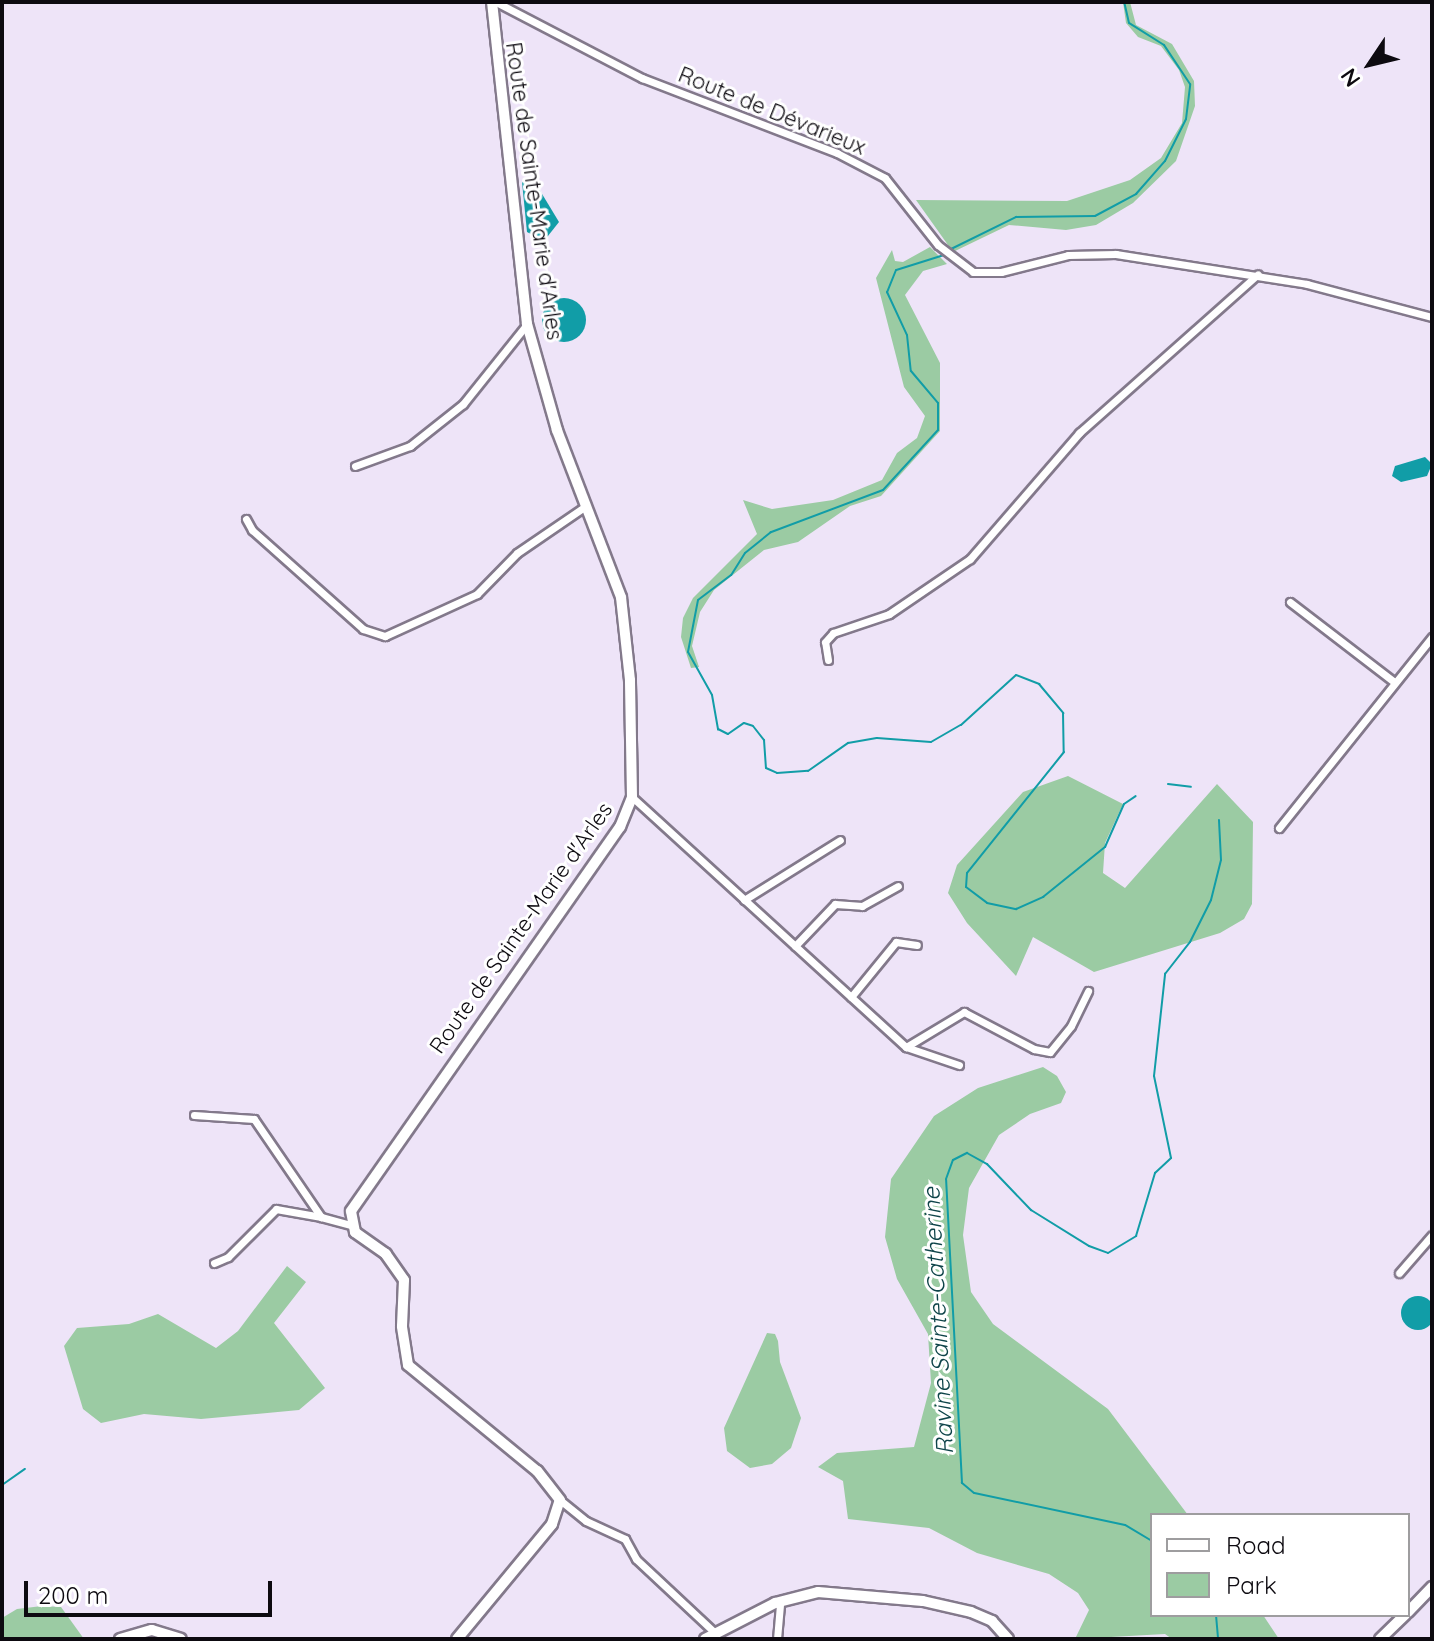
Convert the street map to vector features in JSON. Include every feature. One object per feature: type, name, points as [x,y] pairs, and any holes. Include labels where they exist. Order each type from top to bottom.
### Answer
[{"type":"main road","name":"Route de Sainte-Marie d'Arles","points":[[351,1225],[351,1211],[620,827],[632,797],[630,680],[621,597],[557,430],[527,324],[494,2]]},
{"type":"main road","points":[[351,1225],[361,1239],[386,1254],[404,1280],[402,1326],[408,1365],[537,1471],[560,1500],[552,1524],[457,1639]]},
{"type":"main road","points":[[1410,1611],[1432,1587]]},
{"type":"main road","points":[[705,1639],[780,1601],[818,1592],[923,1601],[985,1617],[1008,1639]]},
{"type":"main road","points":[[1380,1639],[1404,1617]]},
{"type":"main road","points":[[120,1639],[152,1630],[181,1639]]},
{"type":"street","name":"Route de Dévarieux","points":[[494,2],[642,78],[837,153],[885,178],[938,245],[955,260],[985,274],[1068,255],[1116,254],[1258,274],[1432,317]]},
{"type":"street","points":[[828,660],[825,642],[833,633],[889,614],[970,559],[1079,433],[1258,274]]},
{"type":"street","points":[[355,466],[410,446],[463,404],[527,324]]},
{"type":"street","points":[[246,519],[252,530],[363,629],[385,636],[477,594],[539,535],[586,506]]},
{"type":"street","points":[[1290,602],[1393,681]]},
{"type":"street","points":[[1279,828],[1393,681],[1432,637]]},
{"type":"street","points":[[632,797],[906,1047],[959,1065]]},
{"type":"street","points":[[744,900],[840,840]]},
{"type":"street","points":[[795,946],[835,904],[862,906],[898,886]]},
{"type":"street","points":[[851,997],[896,942],[917,945]]},
{"type":"street","points":[[906,1047],[964,1012],[1034,1049],[1050,1052],[1071,1026],[1088,991]]},
{"type":"street","points":[[194,1115],[254,1119],[321,1217]]},
{"type":"street","points":[[214,1263],[228,1257],[276,1209],[351,1225]]},
{"type":"street","points":[[1399,1273],[1432,1235]]},
{"type":"street","points":[[560,1500],[586,1521],[625,1539],[636,1559],[715,1633]]},
{"type":"street","points":[[777,1639],[780,1601]]},
{"type":"green space","points":[[1123,2],[1130,2],[1136,25],[1172,44],[1194,81],[1195,106],[1176,161],[1133,203],[1096,225],[1066,230],[1009,225],[953,252],[916,200],[1067,201],[1130,180],[1161,158],[1182,123],[1185,87],[1179,70],[1161,46],[1138,37],[1126,23]]},
{"type":"green space","points":[[930,247],[947,264],[923,271],[905,295],[940,363],[940,431],[881,496],[850,506],[798,542],[764,550],[714,590],[700,612],[692,646],[699,667],[691,668],[681,637],[683,618],[693,598],[757,534],[743,500],[772,509],[833,500],[882,480],[897,453],[917,438],[925,416],[904,387],[876,278],[892,250],[895,261],[903,262]]},
{"type":"green space","points":[[1068,776],[1123,804],[1105,843],[1103,873],[1125,888],[1217,784],[1253,822],[1252,904],[1244,919],[1220,933],[1094,972],[1033,937],[1016,976],[967,923],[948,893],[957,865],[1023,792]]},
{"type":"green space","points":[[1043,1067],[1057,1076],[1066,1092],[1061,1103],[1030,1114],[999,1135],[969,1188],[963,1235],[971,1292],[993,1324],[1108,1409],[1186,1513],[1150,1513],[1150,1617],[1264,1617],[1279,1639],[1172,1639],[1165,1634],[1075,1639],[1089,1610],[1078,1593],[1049,1574],[977,1553],[929,1528],[848,1519],[843,1481],[818,1467],[837,1453],[914,1447],[931,1383],[928,1334],[897,1279],[885,1237],[891,1179],[934,1116],[978,1088]]},
{"type":"green space","points":[[287,1266],[306,1282],[274,1323],[325,1388],[299,1410],[201,1419],[144,1414],[101,1423],[83,1409],[64,1346],[77,1328],[129,1324],[158,1314],[216,1348],[238,1331]]},
{"type":"green space","points":[[767,1333],[775,1334],[778,1341],[780,1362],[801,1418],[791,1448],[772,1464],[750,1468],[727,1451],[724,1428]]},
{"type":"green space","points":[[61,1607],[84,1639],[2,1639],[2,1618],[17,1609]]},
{"type":"water","points":[[533,179],[559,222],[544,241],[527,232],[522,182]]},
{"type":"water","points":[[564,298],[579,305],[586,320],[579,335],[564,342],[549,335],[542,320],[549,305]]},
{"type":"water","points":[[1425,457],[1432,464],[1427,476],[1401,482],[1392,476],[1395,466]]},
{"type":"water","points":[[1418,1296],[1430,1301],[1435,1313],[1430,1325],[1418,1330],[1406,1325],[1401,1313],[1406,1301]]},
{"type":"waterway","name":"Ravine Sainte-Catherine","points":[[949,250],[1016,217],[1095,216],[1136,194],[1165,161],[1186,119],[1190,84],[1164,45],[1129,23],[1124,2]]},
{"type":"waterway","name":"Ravine Sainte-Catherine","points":[[944,255],[896,270],[887,292],[907,335],[911,371],[938,403],[938,430],[883,490],[771,532],[745,553],[731,575],[698,600],[688,652],[712,695],[718,729],[728,734],[744,723],[753,726],[764,740],[766,768],[777,773],[808,771],[848,743],[877,738],[931,742],[961,725],[1016,675],[1039,684],[1063,713],[1064,752],[967,873],[966,887],[987,903],[1016,909],[1043,897],[1105,847],[1124,804],[1136,796]]},
{"type":"waterway","name":"Ravine Sainte-Catherine","points":[[1168,784],[1191,787]]},
{"type":"waterway","name":"Ravine Sainte-Catherine","points":[[1150,1540],[1125,1525],[974,1493],[962,1483],[946,1179],[953,1160],[967,1153],[987,1164],[1031,1210],[1089,1246],[1108,1253],[1136,1236],[1155,1173],[1171,1158],[1154,1076],[1165,974],[1190,942],[1211,900],[1221,860],[1219,820]]},
{"type":"waterway","points":[[2,1485],[25,1469]]},
{"type":"waterway","name":"Ravine Sainte-Catherine","points":[[1216,1617],[1218,1639]]}]
